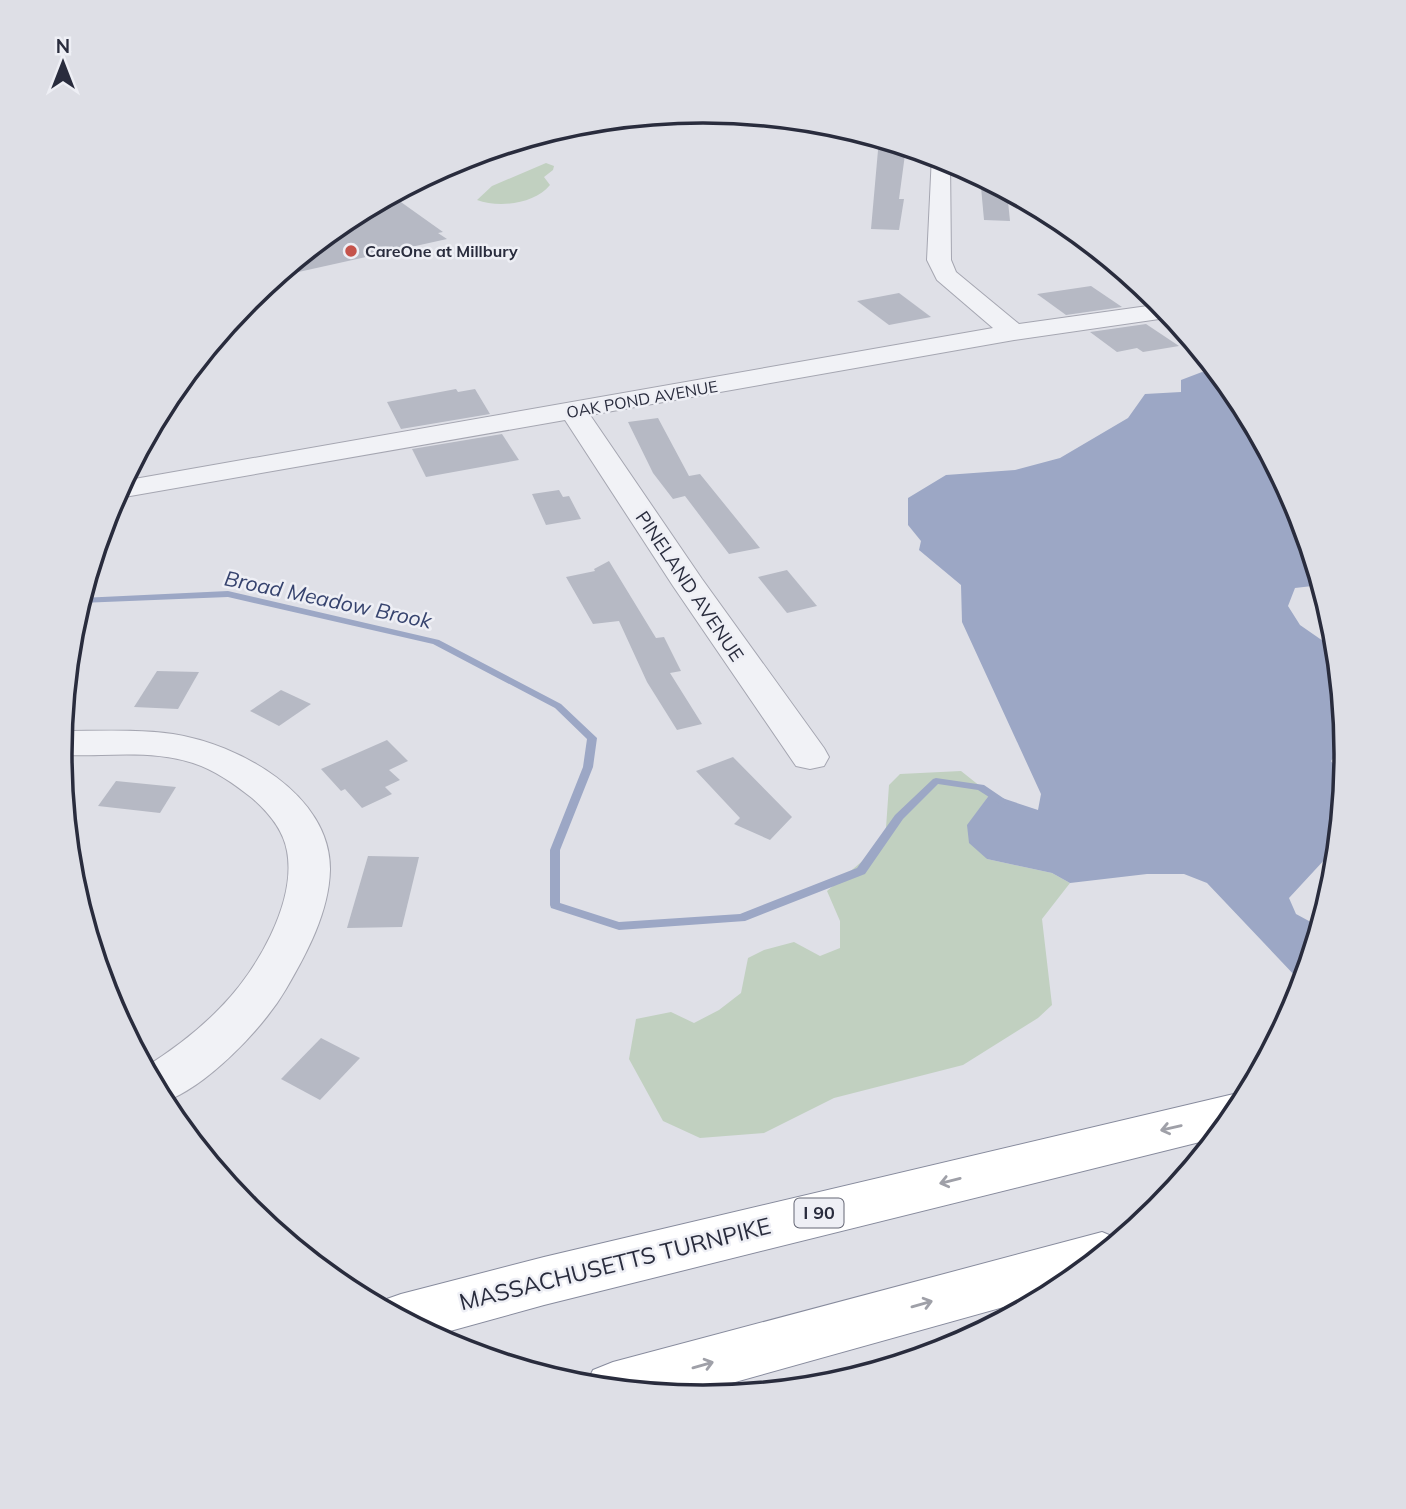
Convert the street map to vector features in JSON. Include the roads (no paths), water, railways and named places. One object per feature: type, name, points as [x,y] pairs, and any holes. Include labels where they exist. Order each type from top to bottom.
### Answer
[{"type":"highway","name":"MASSACHUSETTS TURNPIKE","points":[[414,1316],[597,1268],[1219,1118]]},
{"type":"highway","points":[[639,1382],[1076,1263]]},
{"type":"street","points":[[947,172],[939,260],[946,275],[964,293],[1014,332]]},
{"type":"street","name":"OAK POND AVENUE","points":[[131,489],[1014,332],[1153,312]]},
{"type":"street","name":"PINELAND AVENUE","points":[[574,412],[663,543],[701,606],[810,757]]},
{"type":"street","points":[[72,743],[183,749],[207,754],[237,767],[282,805],[298,829],[308,851],[308,876],[297,925],[258,996],[228,1028],[180,1070],[163,1081]]},
{"type":"water","points":[[1202,372],[1206,373],[1250,439],[1286,513],[1311,586],[1295,588],[1288,606],[1300,625],[1324,642],[1333,713],[1333,796],[1325,859],[1289,898],[1296,914],[1312,922],[1294,975],[1207,883],[1184,874],[1147,874],[1070,883],[1052,873],[987,859],[969,843],[967,825],[990,794],[1038,810],[1041,794],[962,622],[961,585],[919,550],[921,541],[908,525],[908,498],[946,475],[1015,470],[1060,458],[1128,418],[1145,394],[1181,392],[1181,380]]},
{"type":"waterway","name":"Broad Meadow Brook","points":[[91,600],[228,594],[436,642],[558,706],[592,738],[588,767],[555,850],[555,905],[619,926],[741,918],[861,871],[899,817],[936,781],[981,787],[1004,802]]},
{"type":"place","name":"CareOne at Millbury","points":[[351,251]]}]
